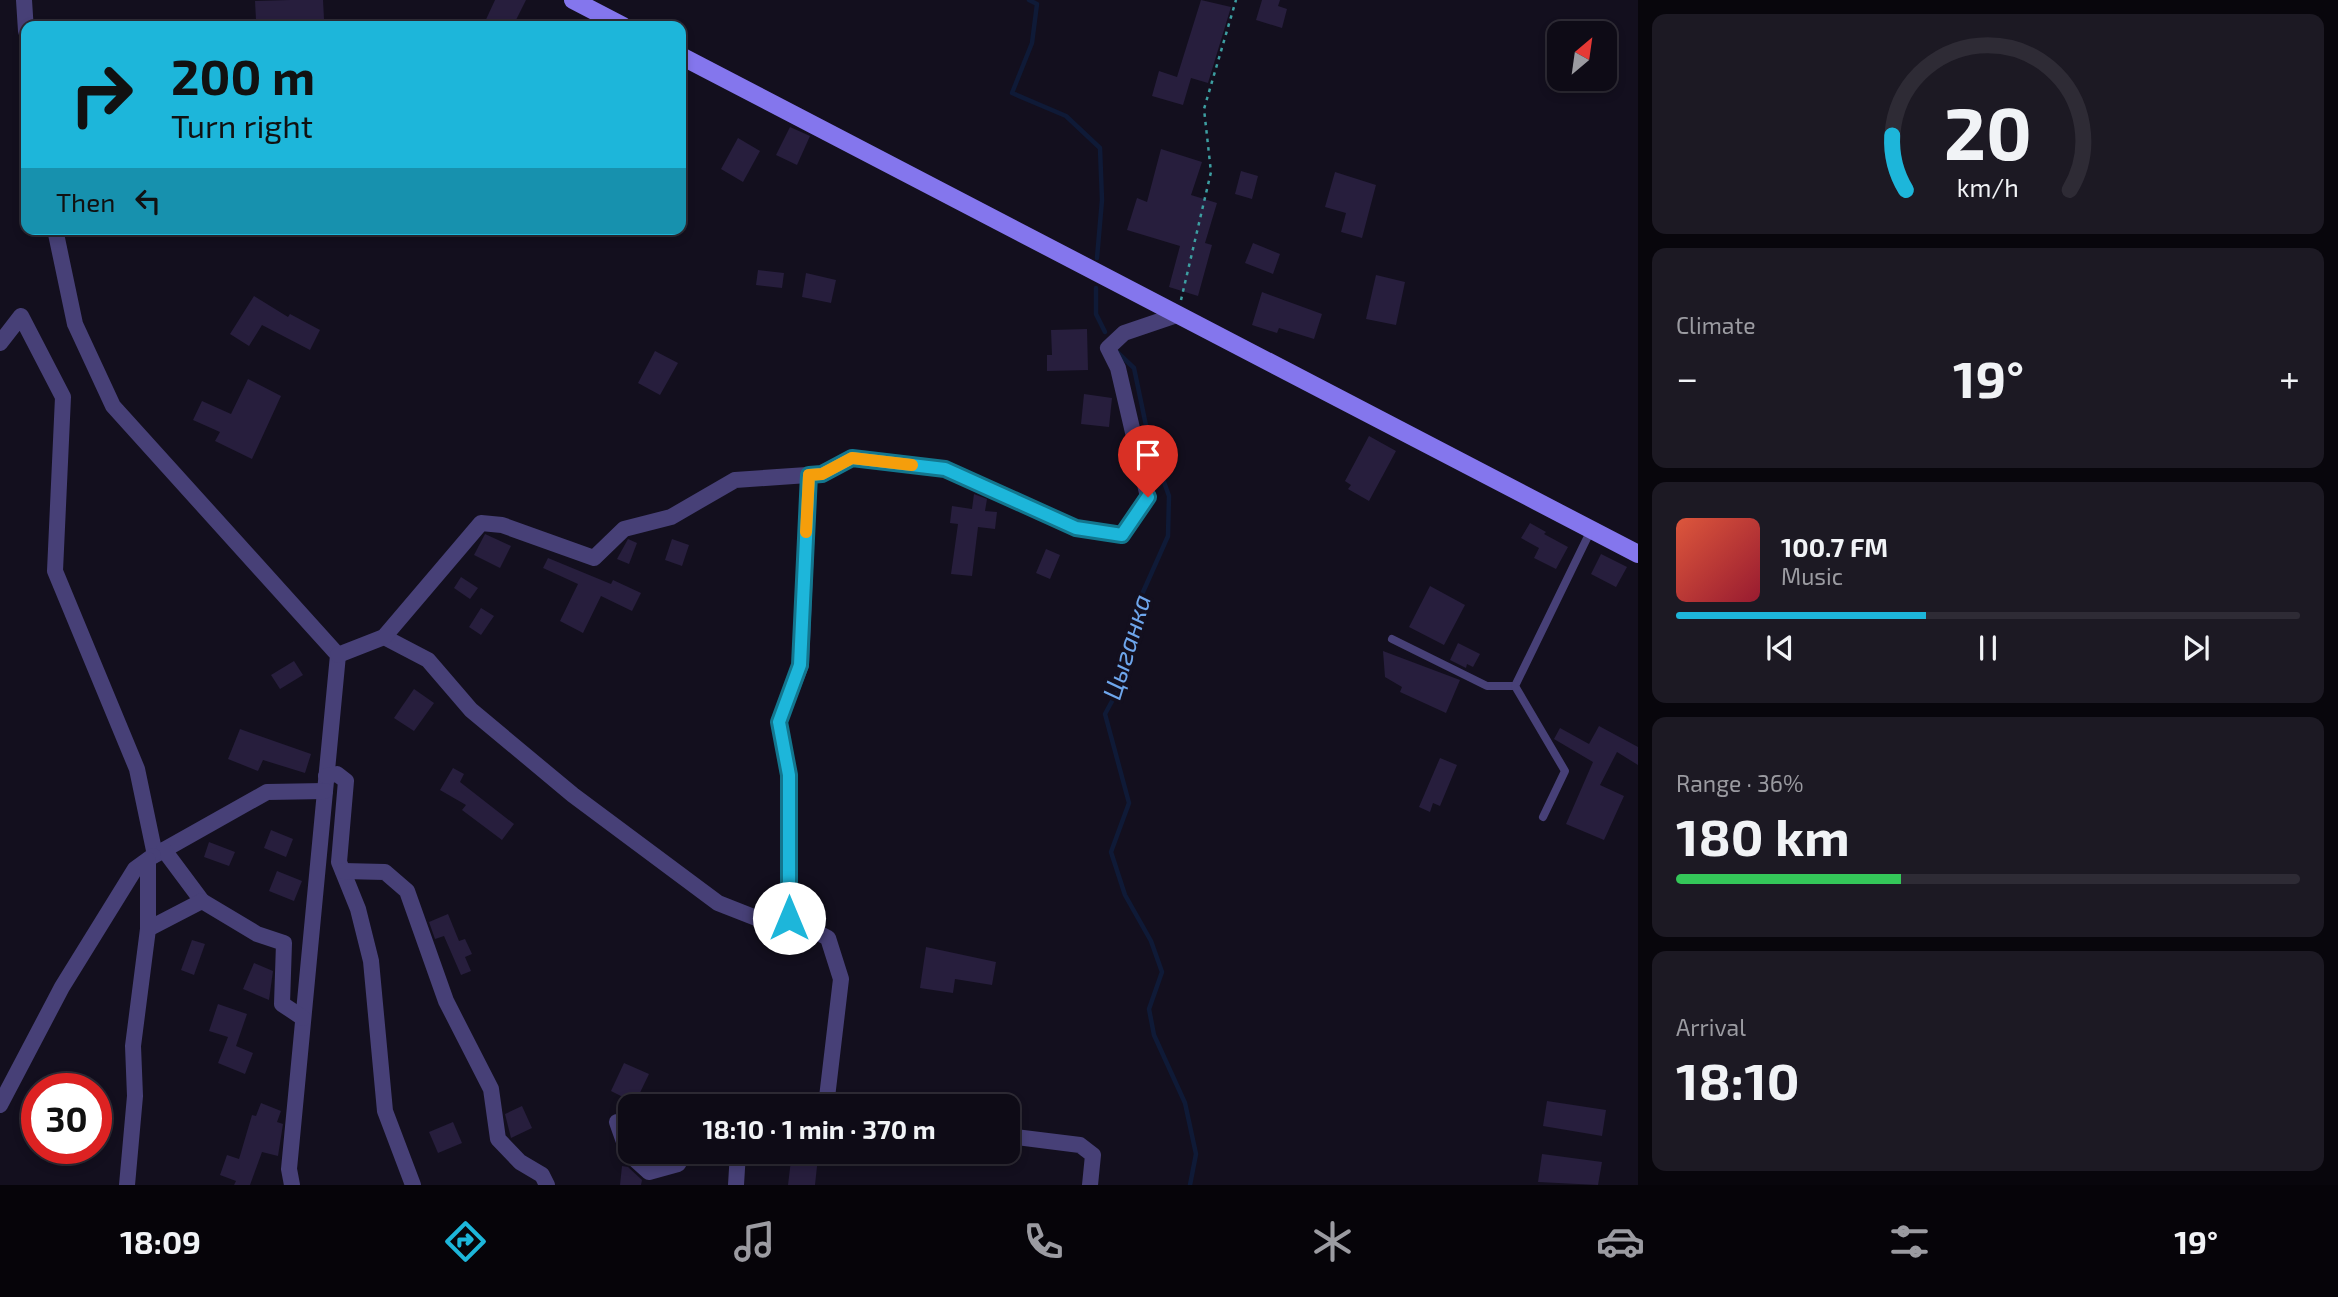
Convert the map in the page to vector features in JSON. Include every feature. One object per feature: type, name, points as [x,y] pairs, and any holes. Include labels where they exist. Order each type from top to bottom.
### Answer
[{"type":"street","points":[[24,0],[25,21]]},
{"type":"street","points":[[573,0],[613,21]]},
{"type":"street","points":[[686,59],[1638,554]]},
{"type":"street","points":[[56,235],[75,324],[113,406],[338,655],[289,1169],[292,1185]]},
{"type":"street","points":[[338,655],[384,637],[481,523],[502,525],[594,558],[624,529],[671,517],[736,480],[822,474],[852,458],[945,469],[1076,528],[1122,535],[1148,497],[1118,368],[1108,348],[1124,333],[1177,315]]},
{"type":"street","points":[[0,343],[21,316],[63,397],[55,571],[136,769],[156,855],[133,1046],[135,1096],[127,1185]]},
{"type":"street","points":[[789,918],[789,775],[779,722],[800,665],[809,475]]},
{"type":"street","points":[[384,637],[428,660],[471,710],[573,795],[718,903],[764,921],[789,918],[828,938],[841,979],[827,1094]]},
{"type":"street","points":[[0,1105],[62,987],[135,869],[267,792],[326,783],[337,774],[346,781],[339,862],[358,909],[371,961],[385,1111],[413,1185]]},
{"type":"street","points":[[156,855],[202,901],[257,934],[284,943],[282,1004],[303,1018]]},
{"type":"street","points":[[342,871],[385,872],[407,891],[446,1001],[491,1089],[498,1139],[520,1162],[542,1175],[547,1185]]},
{"type":"street","points":[[148,929],[202,901]]},
{"type":"street","points":[[1020,1137],[1080,1144],[1093,1155],[1090,1185]]},
{"type":"street","points":[[640,1164],[649,1172],[678,1164]]},
{"type":"street","points":[[736,1185],[737,1164]]},
{"type":"lane","points":[[1515,686],[1591,530]]},
{"type":"lane","points":[[1392,639],[1487,686],[1515,686]]},
{"type":"lane","points":[[1515,686],[1565,771],[1543,817]]},
{"type":"path","points":[[1177,315],[1211,172],[1204,109],[1236,0]]},
{"type":"building","points":[[323,0],[324,19],[256,20],[255,1]]},
{"type":"building","points":[[495,0],[526,0],[516,21],[485,21]]},
{"type":"building","points":[[1201,0],[1231,7],[1208,83],[1191,78],[1183,105],[1152,96],[1159,71],[1177,77]]},
{"type":"building","points":[[1262,0],[1280,0],[1278,6],[1287,9],[1282,28],[1256,20]]},
{"type":"building","points":[[790,127],[810,136],[797,165],[776,155]]},
{"type":"building","points":[[738,138],[760,151],[743,182],[721,169]]},
{"type":"building","points":[[1161,149],[1202,162],[1191,195],[1217,203],[1205,243],[1212,245],[1198,296],[1169,287],[1180,246],[1127,230],[1137,198],[1147,202]]},
{"type":"building","points":[[1241,171],[1258,176],[1252,199],[1235,194]]},
{"type":"building","points":[[1335,172],[1376,185],[1362,238],[1341,232],[1346,213],[1325,207]]},
{"type":"building","points":[[1253,243],[1280,254],[1273,274],[1245,263]]},
{"type":"building","points":[[758,270],[784,273],[782,288],[756,285]]},
{"type":"building","points":[[806,273],[836,280],[831,303],[802,297]]},
{"type":"building","points":[[1376,275],[1405,282],[1396,325],[1366,319]]},
{"type":"building","points":[[1262,292],[1322,314],[1314,339],[1279,328],[1277,333],[1252,325]]},
{"type":"building","points":[[254,296],[288,317],[290,314],[320,330],[310,350],[262,325],[249,346],[230,334]]},
{"type":"building","points":[[1087,329],[1088,370],[1047,371],[1047,355],[1052,355],[1051,330]]},
{"type":"building","points":[[655,351],[678,363],[660,395],[638,383]]},
{"type":"building","points":[[248,379],[281,396],[252,459],[215,441],[220,432],[193,420],[202,401],[231,414]]},
{"type":"building","points":[[1084,394],[1112,398],[1109,427],[1081,424]]},
{"type":"building","points":[[1369,436],[1396,451],[1369,501],[1348,489],[1351,485],[1345,481]]},
{"type":"building","points":[[974,494],[987,499],[985,511],[997,512],[995,529],[978,527],[972,576],[951,574],[958,524],[950,523],[952,506],[972,509]]},
{"type":"building","points":[[1530,523],[1568,547],[1556,569],[1534,558],[1539,548],[1521,538]]},
{"type":"building","points":[[485,534],[511,546],[500,568],[474,555]]},
{"type":"building","points":[[628,539],[637,543],[629,564],[617,559]]},
{"type":"building","points":[[672,539],[689,545],[682,566],[665,560]]},
{"type":"building","points":[[1046,549],[1060,555],[1050,579],[1036,573]]},
{"type":"building","points":[[1601,554],[1627,567],[1616,587],[1591,574]]},
{"type":"building","points":[[548,558],[611,584],[613,580],[641,593],[632,611],[601,596],[583,633],[560,621],[578,584],[543,568]]},
{"type":"building","points":[[461,577],[478,588],[470,599],[454,588]]},
{"type":"building","points":[[1430,586],[1465,605],[1444,645],[1409,627]]},
{"type":"building","points":[[481,608],[494,616],[481,635],[469,627]]},
{"type":"building","points":[[1458,643],[1480,654],[1473,667],[1467,664],[1466,668],[1450,660]]},
{"type":"building","points":[[1383,651],[1460,680],[1446,713],[1400,692],[1402,687],[1385,677]]},
{"type":"building","points":[[294,661],[303,675],[280,689],[271,675]]},
{"type":"building","points":[[414,689],[434,703],[414,731],[394,718]]},
{"type":"building","points":[[1599,726],[1638,747],[1638,765],[1617,752],[1600,785],[1624,796],[1604,840],[1566,824],[1593,762],[1554,739],[1560,728],[1589,744]]},
{"type":"building","points":[[240,729],[311,754],[305,773],[263,760],[258,771],[228,759]]},
{"type":"building","points":[[1440,758],[1457,765],[1440,806],[1433,803],[1430,812],[1419,807]]},
{"type":"building","points":[[453,768],[464,774],[460,782],[514,824],[502,840],[462,810],[466,805],[440,790]]},
{"type":"building","points":[[271,830],[293,839],[286,857],[264,848]]},
{"type":"building","points":[[209,842],[235,852],[229,866],[204,857]]},
{"type":"building","points":[[277,871],[302,881],[294,901],[269,891]]},
{"type":"building","points":[[448,914],[459,941],[465,939],[472,954],[465,957],[471,971],[461,975],[444,936],[435,939],[429,922]]},
{"type":"building","points":[[192,940],[205,944],[194,975],[181,970]]},
{"type":"building","points":[[926,947],[996,962],[992,985],[955,979],[953,993],[920,988]]},
{"type":"building","points":[[254,963],[273,971],[269,1000],[243,989]]},
{"type":"building","points":[[218,1004],[247,1014],[236,1046],[253,1053],[245,1074],[218,1063],[228,1037],[209,1031]]},
{"type":"building","points":[[624,1063],[649,1074],[639,1094],[618,1094],[611,1091]]},
{"type":"building","points":[[1547,1101],[1606,1110],[1602,1136],[1543,1126]]},
{"type":"building","points":[[261,1103],[281,1111],[277,1122],[283,1124],[278,1156],[262,1152],[250,1185],[234,1185],[236,1181],[220,1175],[227,1155],[239,1159],[252,1115],[256,1116]]},
{"type":"building","points":[[522,1106],[532,1128],[511,1138],[505,1114]]},
{"type":"building","points":[[453,1122],[462,1143],[438,1153],[429,1132]]},
{"type":"building","points":[[1542,1154],[1602,1162],[1598,1185],[1538,1182]]},
{"type":"building","points":[[791,1164],[817,1164],[815,1185],[788,1185]]},
{"type":"building","points":[[622,1166],[628,1167],[642,1180],[641,1185],[620,1185]]},
{"type":"waterway","name":"Цыганка","points":[[1029,0],[1037,4],[1032,43],[1012,93],[1066,116],[1100,148],[1102,200],[1097,258]]},
{"type":"waterway","name":"Цыганка","points":[[1096,288],[1096,314],[1105,332]]},
{"type":"waterway","name":"Цыганка","points":[[1117,352],[1134,368],[1149,440],[1169,496],[1168,536],[1135,610],[1117,692],[1105,714],[1129,803],[1111,852],[1125,895],[1151,941],[1162,972],[1149,1009],[1154,1035],[1185,1103],[1196,1154],[1190,1185]]},
{"type":"slow traffic","points":[[806,532],[809,475],[822,474],[852,458],[912,465]]},
{"type":"route","points":[[789,918],[789,775],[779,722],[800,665],[809,475],[822,474],[852,458],[945,469],[1076,528],[1122,535],[1148,497]]}]
